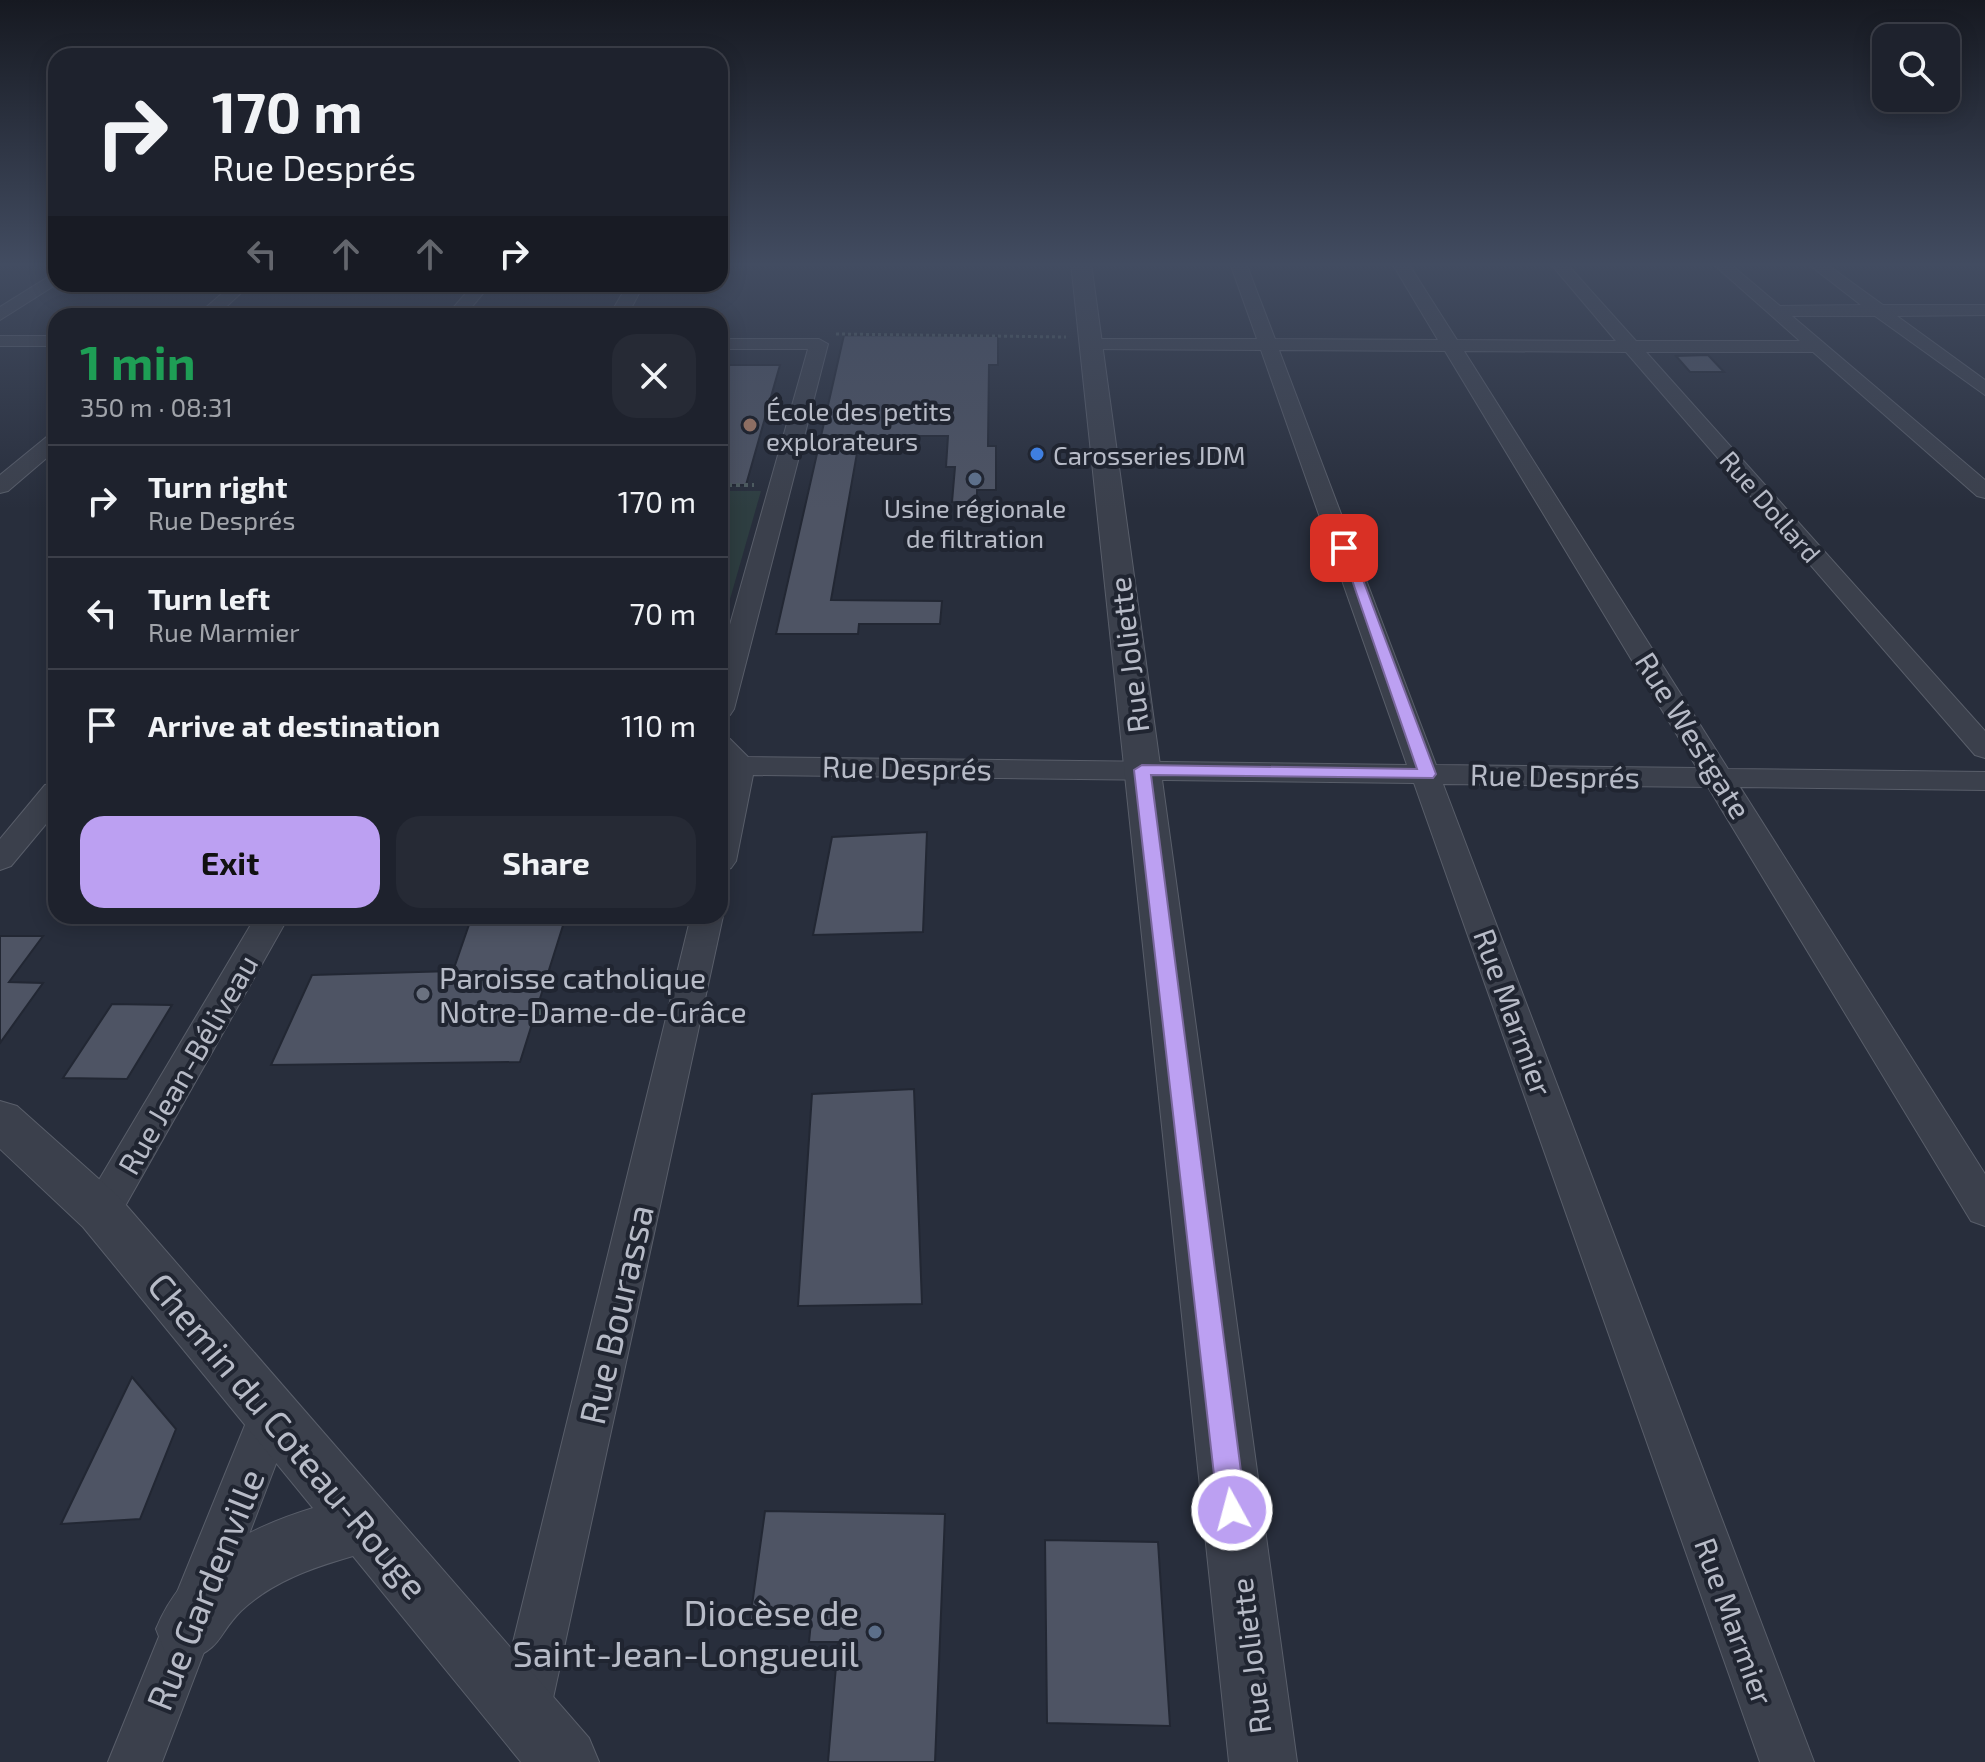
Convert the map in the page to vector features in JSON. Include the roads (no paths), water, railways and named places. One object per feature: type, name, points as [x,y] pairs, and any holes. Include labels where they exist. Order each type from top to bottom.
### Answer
[{"type":"street","points":[[728,681],[825,345]]},
{"type":"street","name":"Rue Joliette","points":[[1090,345],[1263,1762]]},
{"type":"street","name":"Rue Marmier","points":[[1269,345],[1787,1762]]},
{"type":"street","name":"Rue Westgate","points":[[1451,345],[1721,777],[1985,1209]]},
{"type":"street","points":[[1561,345],[1817,347],[1985,491]]},
{"type":"street","points":[[1926,345],[1985,389]]},
{"type":"street","name":"Rue Dollard","points":[[1631,346],[1985,749]]},
{"type":"street","points":[[0,486],[48,446]]},
{"type":"street","points":[[728,777],[730,756]]},
{"type":"street","name":"Rue Després","points":[[730,756],[1142,770],[1985,781]]},
{"type":"street","points":[[0,859],[48,802]]},
{"type":"street","name":"Rue Jean-Béliveau","points":[[101,1212],[268,924]]},
{"type":"street","name":"Rue Bourassa","points":[[523,1712],[705,924]]},
{"type":"street","name":"Chemin du Coteau-Rouge","points":[[3,1128],[101,1212],[565,1762]]},
{"type":"street","name":"Rue Gardenville","points":[[135,1762],[272,1414]]},
{"type":"street","points":[[188,1629],[218,1590],[261,1559],[297,1543],[364,1523]]},
{"type":"place","name":"École des petits explorateurs","points":[[750,425]]},
{"type":"place","name":"Carosseries JDM","points":[[1037,454]]},
{"type":"place","name":"Usine régionale de filtration","points":[[975,479]]},
{"type":"place","name":"Paroisse catholique Notre-Dame-de-Grâce","points":[[423,994]]},
{"type":"place","name":"Diocèse de Saint-Jean-Longueuil","points":[[875,1632]]}]
